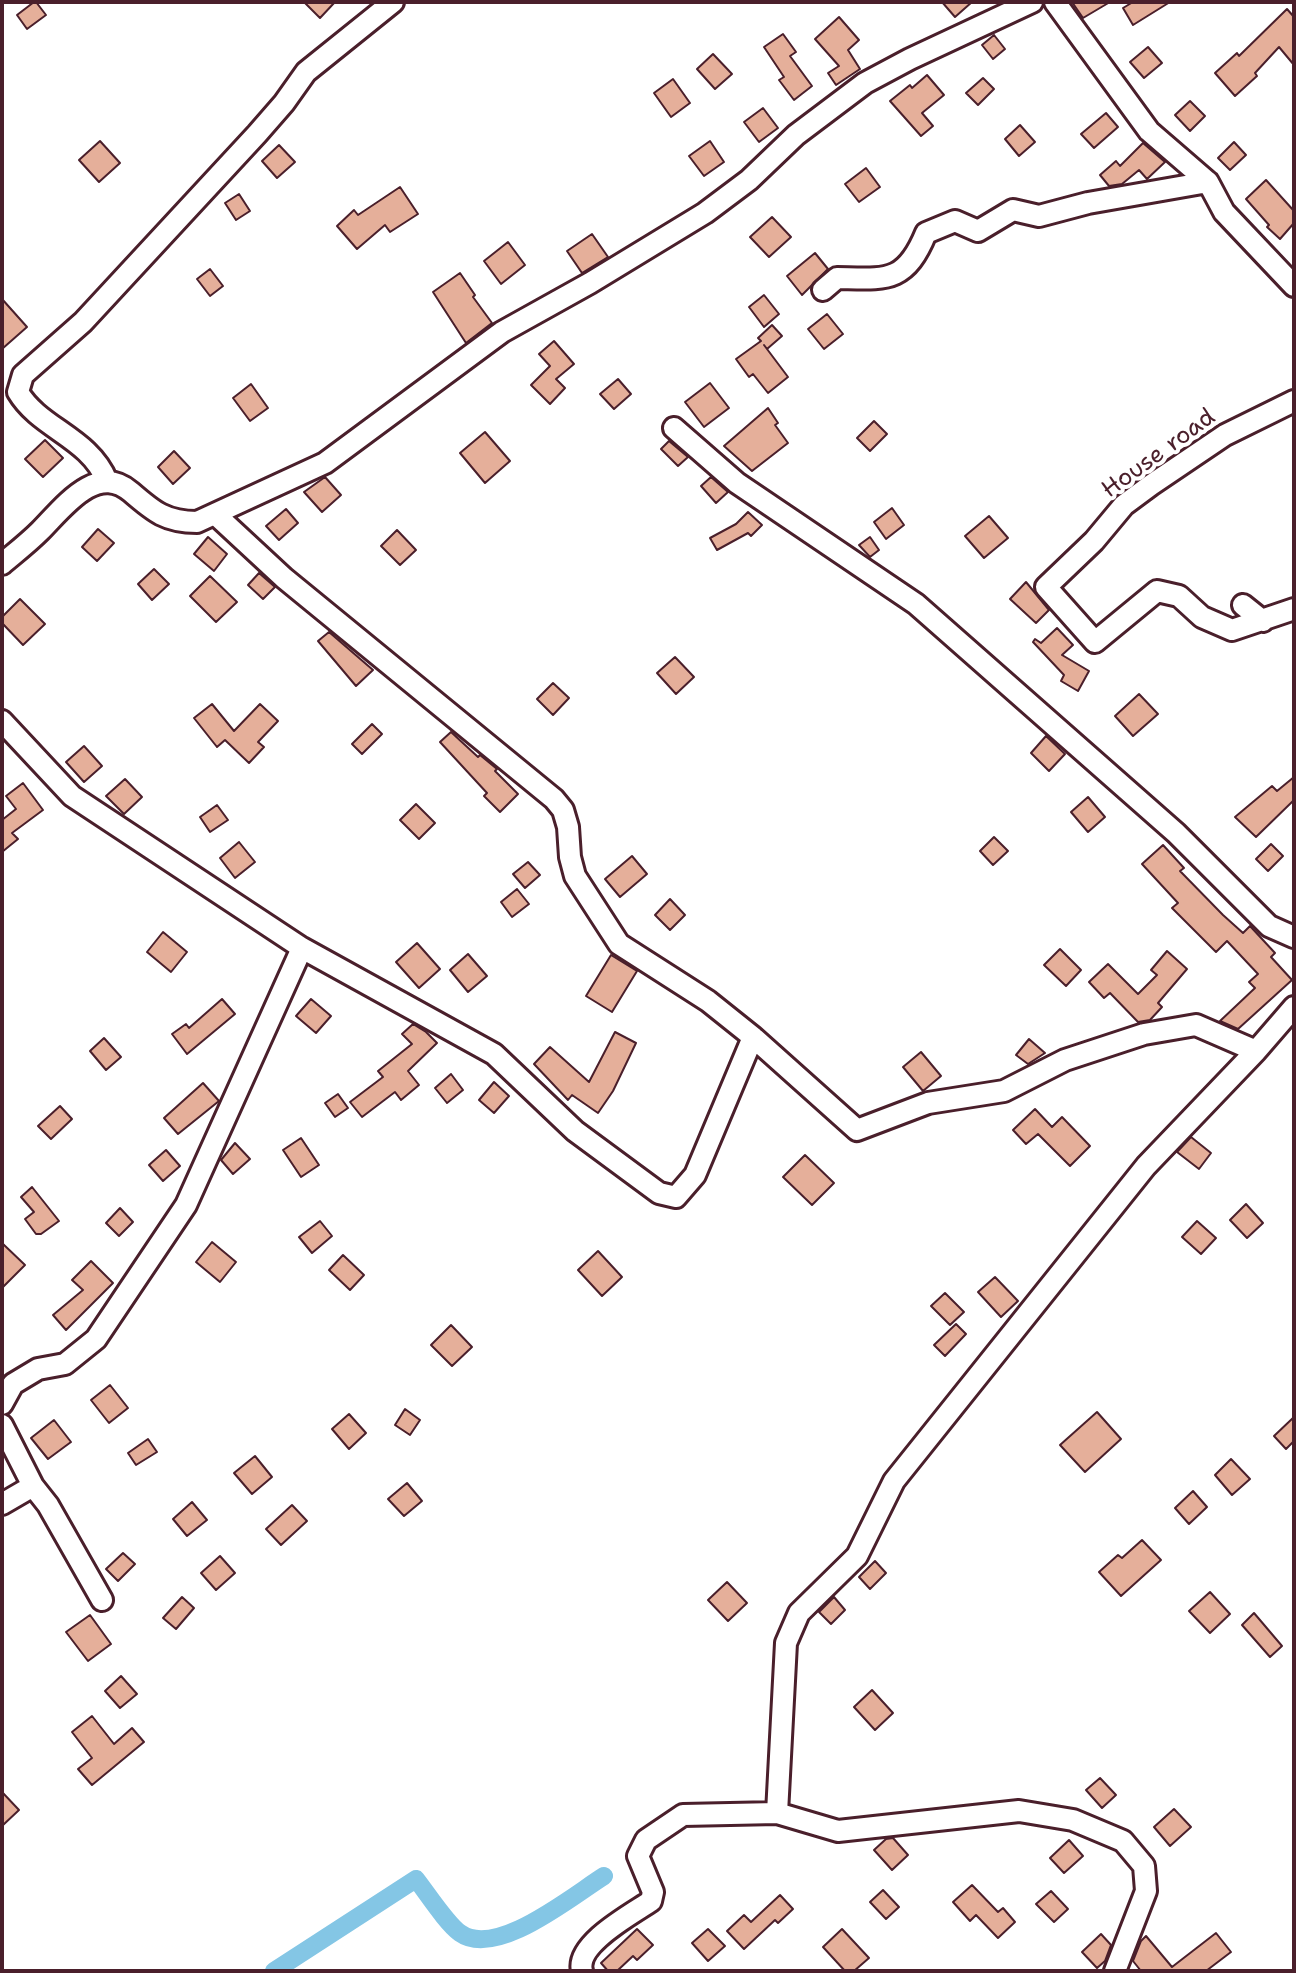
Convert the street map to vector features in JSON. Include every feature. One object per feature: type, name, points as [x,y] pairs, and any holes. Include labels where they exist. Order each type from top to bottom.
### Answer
[{"type":"street","points":[[107,481],[100,464],[25,405],[18,392],[23,375],[83,322],[257,134],[306,72],[393,2]]},
{"type":"street","points":[[2,564],[81,489],[107,481],[124,487],[152,510],[175,522],[197,522],[325,463],[502,332],[705,213],[749,180],[796,135],[865,83],[1032,2]]},
{"type":"street","points":[[1055,2],[1149,131],[1208,182],[1224,212],[1294,286]]},
{"type":"street","points":[[823,290],[837,278],[888,279],[916,257],[926,233],[955,221],[978,231],[1013,210],[1039,216],[1088,203],[1208,182]]},
{"type":"street","name":"House road","points":[[1291,614],[1232,630],[1202,617],[1179,596],[1157,591],[1095,642],[1046,587],[1094,541],[1124,505],[1225,435],[1294,401]]},
{"type":"street","points":[[674,428],[737,483],[916,604],[1176,833],[1269,926],[1294,937]]},
{"type":"street","points":[[215,514],[284,578],[554,799],[563,810],[568,827],[575,876],[619,944],[708,1001],[857,1130],[928,1103],[1004,1091],[1065,1060],[1144,1034],[1196,1025],[1256,1051]]},
{"type":"street","points":[[1243,605],[1263,621]]},
{"type":"street","points":[[2,721],[72,796],[302,948],[494,1054],[575,1131],[659,1193],[676,1197],[695,1175],[753,1037]]},
{"type":"street","points":[[2,1404],[13,1384],[38,1369],[65,1364],[96,1339],[186,1205],[302,948]]},
{"type":"street","points":[[777,1813],[786,1643],[799,1613],[857,1556],[894,1481],[1146,1166],[1294,1007]]},
{"type":"street","points":[[2,1425],[33,1486],[48,1505],[102,1600]]},
{"type":"street","points":[[2,1504],[33,1486]]},
{"type":"street","points":[[582,1971],[583,1955],[594,1942],[651,1901],[653,1892],[638,1856],[646,1840],[683,1815],[777,1813],[838,1831],[1019,1811],[1073,1820],[1123,1841],[1144,1866],[1146,1891],[1115,1971]]},
{"type":"building","points":[[34,2],[46,15],[27,29],[17,15]]},
{"type":"building","points":[[304,2],[335,2],[320,18]]},
{"type":"building","points":[[942,2],[972,2],[955,17]]},
{"type":"building","points":[[1072,2],[1110,2],[1083,18]]},
{"type":"building","points":[[1133,2],[1170,2],[1133,25],[1123,8]]},
{"type":"building","points":[[1287,9],[1294,17],[1294,65],[1279,47],[1255,73],[1257,76],[1235,96],[1215,73],[1237,53],[1239,56]]},
{"type":"building","points":[[839,17],[859,40],[848,50],[860,69],[836,85],[828,73],[839,66],[815,39]]},
{"type":"building","points":[[783,34],[796,52],[790,56],[812,86],[794,100],[779,80],[784,77],[764,47]]},
{"type":"building","points":[[994,35],[1005,49],[993,59],[982,45]]},
{"type":"building","points":[[1148,47],[1162,63],[1144,78],[1130,62]]},
{"type":"building","points":[[713,54],[732,74],[715,89],[697,69]]},
{"type":"building","points":[[927,75],[944,95],[922,113],[933,126],[921,136],[890,101]]},
{"type":"building","points":[[983,78],[994,89],[978,105],[966,93]]},
{"type":"building","points":[[673,79],[690,103],[671,117],[654,93]]},
{"type":"building","points":[[1190,101],[1205,116],[1190,131],[1175,115]]},
{"type":"building","points":[[763,108],[778,128],[759,142],[744,122]]},
{"type":"building","points":[[1106,113],[1118,127],[1094,148],[1081,134]]},
{"type":"building","points":[[1020,125],[1035,142],[1019,156],[1005,139]]},
{"type":"building","points":[[100,141],[120,163],[99,182],[79,160]]},
{"type":"building","points":[[710,141],[724,162],[704,176],[689,156]]},
{"type":"building","points":[[1234,142],[1246,155],[1230,170],[1218,158]]},
{"type":"building","points":[[1143,143],[1165,162],[1147,179],[1139,170],[1122,184],[1109,186],[1100,175],[1116,161],[1120,166]]},
{"type":"building","points":[[279,145],[295,162],[277,178],[262,161]]},
{"type":"building","points":[[866,168],[880,187],[859,202],[845,184]]},
{"type":"building","points":[[1266,180],[1294,211],[1294,223],[1280,239],[1246,199]]},
{"type":"building","points":[[400,187],[418,214],[390,232],[385,225],[357,249],[337,226],[354,210],[358,215]]},
{"type":"building","points":[[239,194],[250,211],[236,220],[225,203]]},
{"type":"building","points":[[772,217],[791,237],[769,257],[750,237]]},
{"type":"building","points":[[592,234],[608,257],[582,273],[567,251]]},
{"type":"building","points":[[508,242],[525,265],[501,284],[484,261]]},
{"type":"building","points":[[815,253],[828,269],[802,295],[787,276]]},
{"type":"building","points":[[210,269],[223,286],[210,296],[197,279]]},
{"type":"building","points":[[460,273],[492,323],[466,343],[433,292]]},
{"type":"building","points":[[764,295],[779,314],[764,327],[749,307]]},
{"type":"building","points":[[2,299],[27,327],[2,349]]},
{"type":"building","points":[[827,314],[843,334],[824,349],[808,329]]},
{"type":"building","points":[[772,325],[782,336],[767,349],[788,377],[768,393],[753,374],[749,377],[736,359],[761,341],[758,338]]},
{"type":"building","points":[[554,341],[574,364],[556,379],[565,388],[550,404],[531,385],[550,366],[539,354]]},
{"type":"building","points":[[618,379],[631,394],[614,409],[600,394]]},
{"type":"building","points":[[710,383],[729,408],[704,427],[685,402]]},
{"type":"building","points":[[251,384],[268,408],[250,421],[233,398]]},
{"type":"building","points":[[768,408],[788,443],[752,471],[724,446]]},
{"type":"building","points":[[874,421],[887,434],[870,451],[857,438]]},
{"type":"building","points":[[485,432],[510,461],[485,483],[460,453]]},
{"type":"building","points":[[45,440],[63,458],[43,477],[25,459]]},
{"type":"building","points":[[669,441],[688,457],[678,466],[661,449]]},
{"type":"building","points":[[174,451],[190,468],[173,484],[158,467]]},
{"type":"building","points":[[325,477],[341,495],[322,512],[304,492]]},
{"type":"building","points":[[711,477],[728,492],[716,503],[701,486]]},
{"type":"building","points":[[892,508],[904,525],[886,539],[874,522]]},
{"type":"building","points":[[286,509],[298,523],[279,540],[266,526]]},
{"type":"building","points":[[748,512],[762,525],[751,536],[748,533],[717,550],[710,538],[736,524]]},
{"type":"building","points":[[989,516],[1008,538],[984,558],[965,536]]},
{"type":"building","points":[[98,529],[114,543],[97,561],[82,547]]},
{"type":"building","points":[[397,530],[416,550],[400,565],[381,546]]},
{"type":"building","points":[[208,537],[227,554],[214,571],[194,554]]},
{"type":"building","points":[[870,537],[879,550],[870,557],[859,545]]},
{"type":"building","points":[[154,569],[169,584],[152,600],[138,584]]},
{"type":"building","points":[[259,573],[275,587],[263,599],[248,585]]},
{"type":"building","points":[[210,576],[237,602],[216,622],[190,596]]},
{"type":"building","points":[[1026,582],[1049,610],[1036,623],[1010,599]]},
{"type":"building","points":[[20,599],[45,624],[23,645],[2,623],[2,617]]},
{"type":"building","points":[[1057,628],[1073,645],[1062,655],[1089,671],[1078,691],[1061,681],[1064,675],[1033,642],[1035,639],[1041,643]]},
{"type":"building","points":[[329,632],[373,670],[356,686],[318,641]]},
{"type":"building","points":[[675,657],[694,677],[676,694],[657,673]]},
{"type":"building","points":[[553,683],[569,698],[553,715],[537,699]]},
{"type":"building","points":[[1139,694],[1158,714],[1133,736],[1115,716]]},
{"type":"building","points":[[212,704],[234,731],[260,704],[278,721],[258,742],[264,747],[249,763],[225,740],[217,747],[194,718]]},
{"type":"building","points":[[372,724],[382,734],[362,754],[352,744]]},
{"type":"building","points":[[451,732],[478,757],[480,755],[497,769],[495,771],[518,794],[500,812],[484,796],[487,793],[440,742]]},
{"type":"building","points":[[1046,736],[1065,754],[1049,771],[1031,753]]},
{"type":"building","points":[[84,746],[102,766],[84,782],[66,762]]},
{"type":"building","points":[[1294,777],[1294,800],[1256,837],[1235,817],[1272,786],[1277,791]]},
{"type":"building","points":[[125,779],[142,797],[124,814],[106,796]]},
{"type":"building","points":[[23,783],[43,810],[12,833],[18,839],[2,852],[2,820],[16,809],[6,796]]},
{"type":"building","points":[[1088,797],[1105,817],[1088,832],[1071,812]]},
{"type":"building","points":[[416,804],[435,823],[419,839],[400,820]]},
{"type":"building","points":[[217,805],[228,820],[210,832],[200,817]]},
{"type":"building","points":[[994,837],[1008,851],[993,865],[980,851]]},
{"type":"building","points":[[239,842],[255,862],[235,878],[220,858]]},
{"type":"building","points":[[1271,844],[1283,856],[1268,871],[1256,859]]},
{"type":"building","points":[[1163,845],[1184,868],[1180,871],[1223,915],[1243,933],[1250,926],[1275,953],[1271,957],[1292,980],[1238,1029],[1220,1021],[1255,988],[1249,982],[1258,974],[1227,941],[1216,952],[1172,908],[1178,903],[1142,864]]},
{"type":"building","points":[[632,856],[647,874],[620,897],[605,879]]},
{"type":"building","points":[[528,862],[540,875],[525,888],[513,874]]},
{"type":"building","points":[[517,889],[529,904],[512,917],[501,902]]},
{"type":"building","points":[[670,899],[685,915],[670,930],[655,915]]},
{"type":"building","points":[[163,932],[187,952],[171,972],[147,952]]},
{"type":"building","points":[[417,943],[440,969],[419,988],[396,962]]},
{"type":"building","points":[[1060,949],[1081,970],[1066,986],[1044,965]]},
{"type":"building","points":[[1167,951],[1187,969],[1158,1003],[1162,1007],[1150,1020],[1138,1022],[1110,993],[1104,998],[1089,982],[1108,964],[1138,994],[1157,975],[1151,970]]},
{"type":"building","points":[[468,954],[487,976],[468,992],[450,970]]},
{"type":"building","points":[[611,955],[637,971],[612,1012],[586,996]]},
{"type":"building","points":[[222,999],[235,1014],[187,1054],[172,1034],[186,1024],[189,1028]]},
{"type":"building","points":[[311,999],[331,1016],[316,1033],[296,1016]]},
{"type":"building","points":[[413,1024],[437,1043],[408,1071],[419,1085],[401,1100],[395,1092],[362,1117],[350,1102],[383,1077],[378,1071],[412,1044],[402,1034]]},
{"type":"building","points":[[615,1032],[636,1043],[613,1091],[598,1113],[572,1095],[568,1100],[534,1064],[550,1047],[589,1082]]},
{"type":"building","points":[[104,1038],[121,1057],[106,1070],[90,1051]]},
{"type":"building","points":[[1029,1039],[1045,1053],[1028,1064],[1016,1055]]},
{"type":"building","points":[[921,1052],[941,1076],[923,1091],[903,1067]]},
{"type":"building","points":[[451,1074],[463,1090],[447,1103],[435,1088]]},
{"type":"building","points":[[494,1082],[509,1096],[494,1113],[479,1100]]},
{"type":"building","points":[[203,1083],[219,1101],[178,1134],[164,1118]]},
{"type":"building","points":[[338,1094],[348,1108],[335,1117],[325,1103]]},
{"type":"building","points":[[60,1106],[72,1119],[51,1139],[38,1126]]},
{"type":"building","points":[[1035,1109],[1052,1127],[1062,1117],[1090,1146],[1070,1166],[1038,1134],[1026,1144],[1013,1130]]},
{"type":"building","points":[[1191,1137],[1211,1153],[1199,1169],[1177,1152]]},
{"type":"building","points":[[301,1138],[319,1165],[301,1177],[283,1150]]},
{"type":"building","points":[[235,1143],[250,1159],[233,1174],[221,1160]]},
{"type":"building","points":[[166,1150],[180,1166],[163,1181],[149,1165]]},
{"type":"building","points":[[805,1155],[834,1183],[812,1205],[783,1177]]},
{"type":"building","points":[[32,1187],[59,1221],[41,1234],[36,1234],[25,1219],[34,1212],[21,1197]]},
{"type":"building","points":[[1246,1204],[1263,1223],[1247,1238],[1230,1220]]},
{"type":"building","points":[[120,1208],[133,1222],[119,1236],[106,1223]]},
{"type":"building","points":[[320,1221],[332,1236],[312,1253],[299,1237]]},
{"type":"building","points":[[1197,1221],[1216,1238],[1201,1254],[1182,1237]]},
{"type":"building","points":[[212,1242],[236,1262],[220,1282],[196,1262]]},
{"type":"building","points":[[2,1243],[25,1265],[2,1288]]},
{"type":"building","points":[[598,1251],[622,1277],[602,1296],[578,1270]]},
{"type":"building","points":[[343,1255],[364,1275],[350,1290],[329,1270]]},
{"type":"building","points":[[91,1261],[113,1283],[66,1330],[53,1315],[83,1290],[72,1280]]},
{"type":"building","points":[[995,1277],[1018,1301],[1001,1317],[978,1292]]},
{"type":"building","points":[[945,1293],[964,1312],[950,1325],[931,1306]]},
{"type":"building","points":[[956,1324],[966,1334],[945,1356],[934,1345]]},
{"type":"building","points":[[451,1325],[472,1347],[452,1366],[431,1345]]},
{"type":"building","points":[[110,1385],[128,1408],[109,1423],[91,1400]]},
{"type":"building","points":[[405,1409],[420,1420],[410,1435],[395,1425]]},
{"type":"building","points":[[1097,1412],[1121,1439],[1085,1472],[1060,1445]]},
{"type":"building","points":[[349,1414],[366,1433],[349,1449],[332,1429]]},
{"type":"building","points":[[1294,1417],[1294,1441],[1286,1449],[1274,1436]]},
{"type":"building","points":[[54,1420],[71,1442],[48,1459],[31,1438]]},
{"type":"building","points":[[148,1439],[157,1452],[136,1465],[128,1453]]},
{"type":"building","points":[[255,1456],[272,1477],[252,1494],[234,1473]]},
{"type":"building","points":[[1231,1459],[1250,1479],[1232,1495],[1215,1475]]},
{"type":"building","points":[[407,1483],[422,1501],[404,1516],[388,1499]]},
{"type":"building","points":[[1193,1491],[1207,1507],[1189,1524],[1175,1508]]},
{"type":"building","points":[[192,1502],[207,1520],[187,1536],[173,1519]]},
{"type":"building","points":[[292,1505],[307,1521],[281,1545],[266,1529]]},
{"type":"building","points":[[1142,1540],[1161,1560],[1121,1596],[1099,1572],[1118,1555],[1122,1558]]},
{"type":"building","points":[[123,1553],[135,1564],[118,1581],[106,1569]]},
{"type":"building","points":[[220,1556],[235,1573],[216,1590],[201,1573]]},
{"type":"building","points":[[875,1561],[886,1573],[870,1589],[859,1577]]},
{"type":"building","points":[[727,1582],[747,1603],[728,1621],[708,1600]]},
{"type":"building","points":[[1210,1592],[1230,1614],[1210,1633],[1189,1611]]},
{"type":"building","points":[[182,1597],[194,1608],[176,1629],[163,1618]]},
{"type":"building","points":[[834,1597],[845,1610],[831,1624],[819,1612]]},
{"type":"building","points":[[1254,1613],[1282,1646],[1270,1657],[1242,1625]]},
{"type":"building","points":[[90,1615],[111,1644],[88,1661],[66,1632]]},
{"type":"building","points":[[121,1676],[137,1694],[120,1708],[105,1691]]},
{"type":"building","points":[[872,1690],[893,1713],[875,1730],[854,1707]]},
{"type":"building","points":[[92,1716],[114,1744],[132,1728],[144,1742],[92,1785],[78,1769],[92,1758],[72,1732]]},
{"type":"building","points":[[1100,1778],[1116,1795],[1102,1808],[1086,1790]]},
{"type":"building","points":[[2,1792],[19,1810],[2,1826]]},
{"type":"building","points":[[1174,1809],[1191,1827],[1170,1846],[1154,1827]]},
{"type":"building","points":[[893,1838],[908,1855],[892,1870],[874,1850],[886,1839]]},
{"type":"building","points":[[1069,1840],[1083,1856],[1064,1873],[1050,1858]]},
{"type":"building","points":[[972,1885],[998,1912],[1003,1908],[1015,1922],[998,1938],[976,1915],[970,1921],[953,1902]]},
{"type":"building","points":[[883,1890],[899,1907],[886,1919],[870,1902]]},
{"type":"building","points":[[1051,1891],[1068,1909],[1054,1922],[1036,1904]]},
{"type":"building","points":[[780,1895],[793,1909],[778,1923],[775,1920],[744,1949],[727,1931],[744,1915],[751,1922]]},
{"type":"building","points":[[637,1929],[653,1945],[637,1960],[633,1956],[617,1971],[608,1971],[601,1963]]},
{"type":"building","points":[[708,1929],[725,1946],[708,1961],[692,1943]]},
{"type":"building","points":[[842,1929],[869,1958],[854,1971],[845,1971],[823,1947]]},
{"type":"building","points":[[1216,1933],[1231,1952],[1206,1971],[1141,1971],[1133,1961],[1146,1936],[1172,1967]]},
{"type":"building","points":[[1101,1934],[1111,1945],[1105,1961],[1097,1968],[1082,1952]]},
{"type":"waterway","points":[[274,1971],[416,1879],[455,1929],[475,1939],[493,1938],[534,1922],[604,1876]]}]
